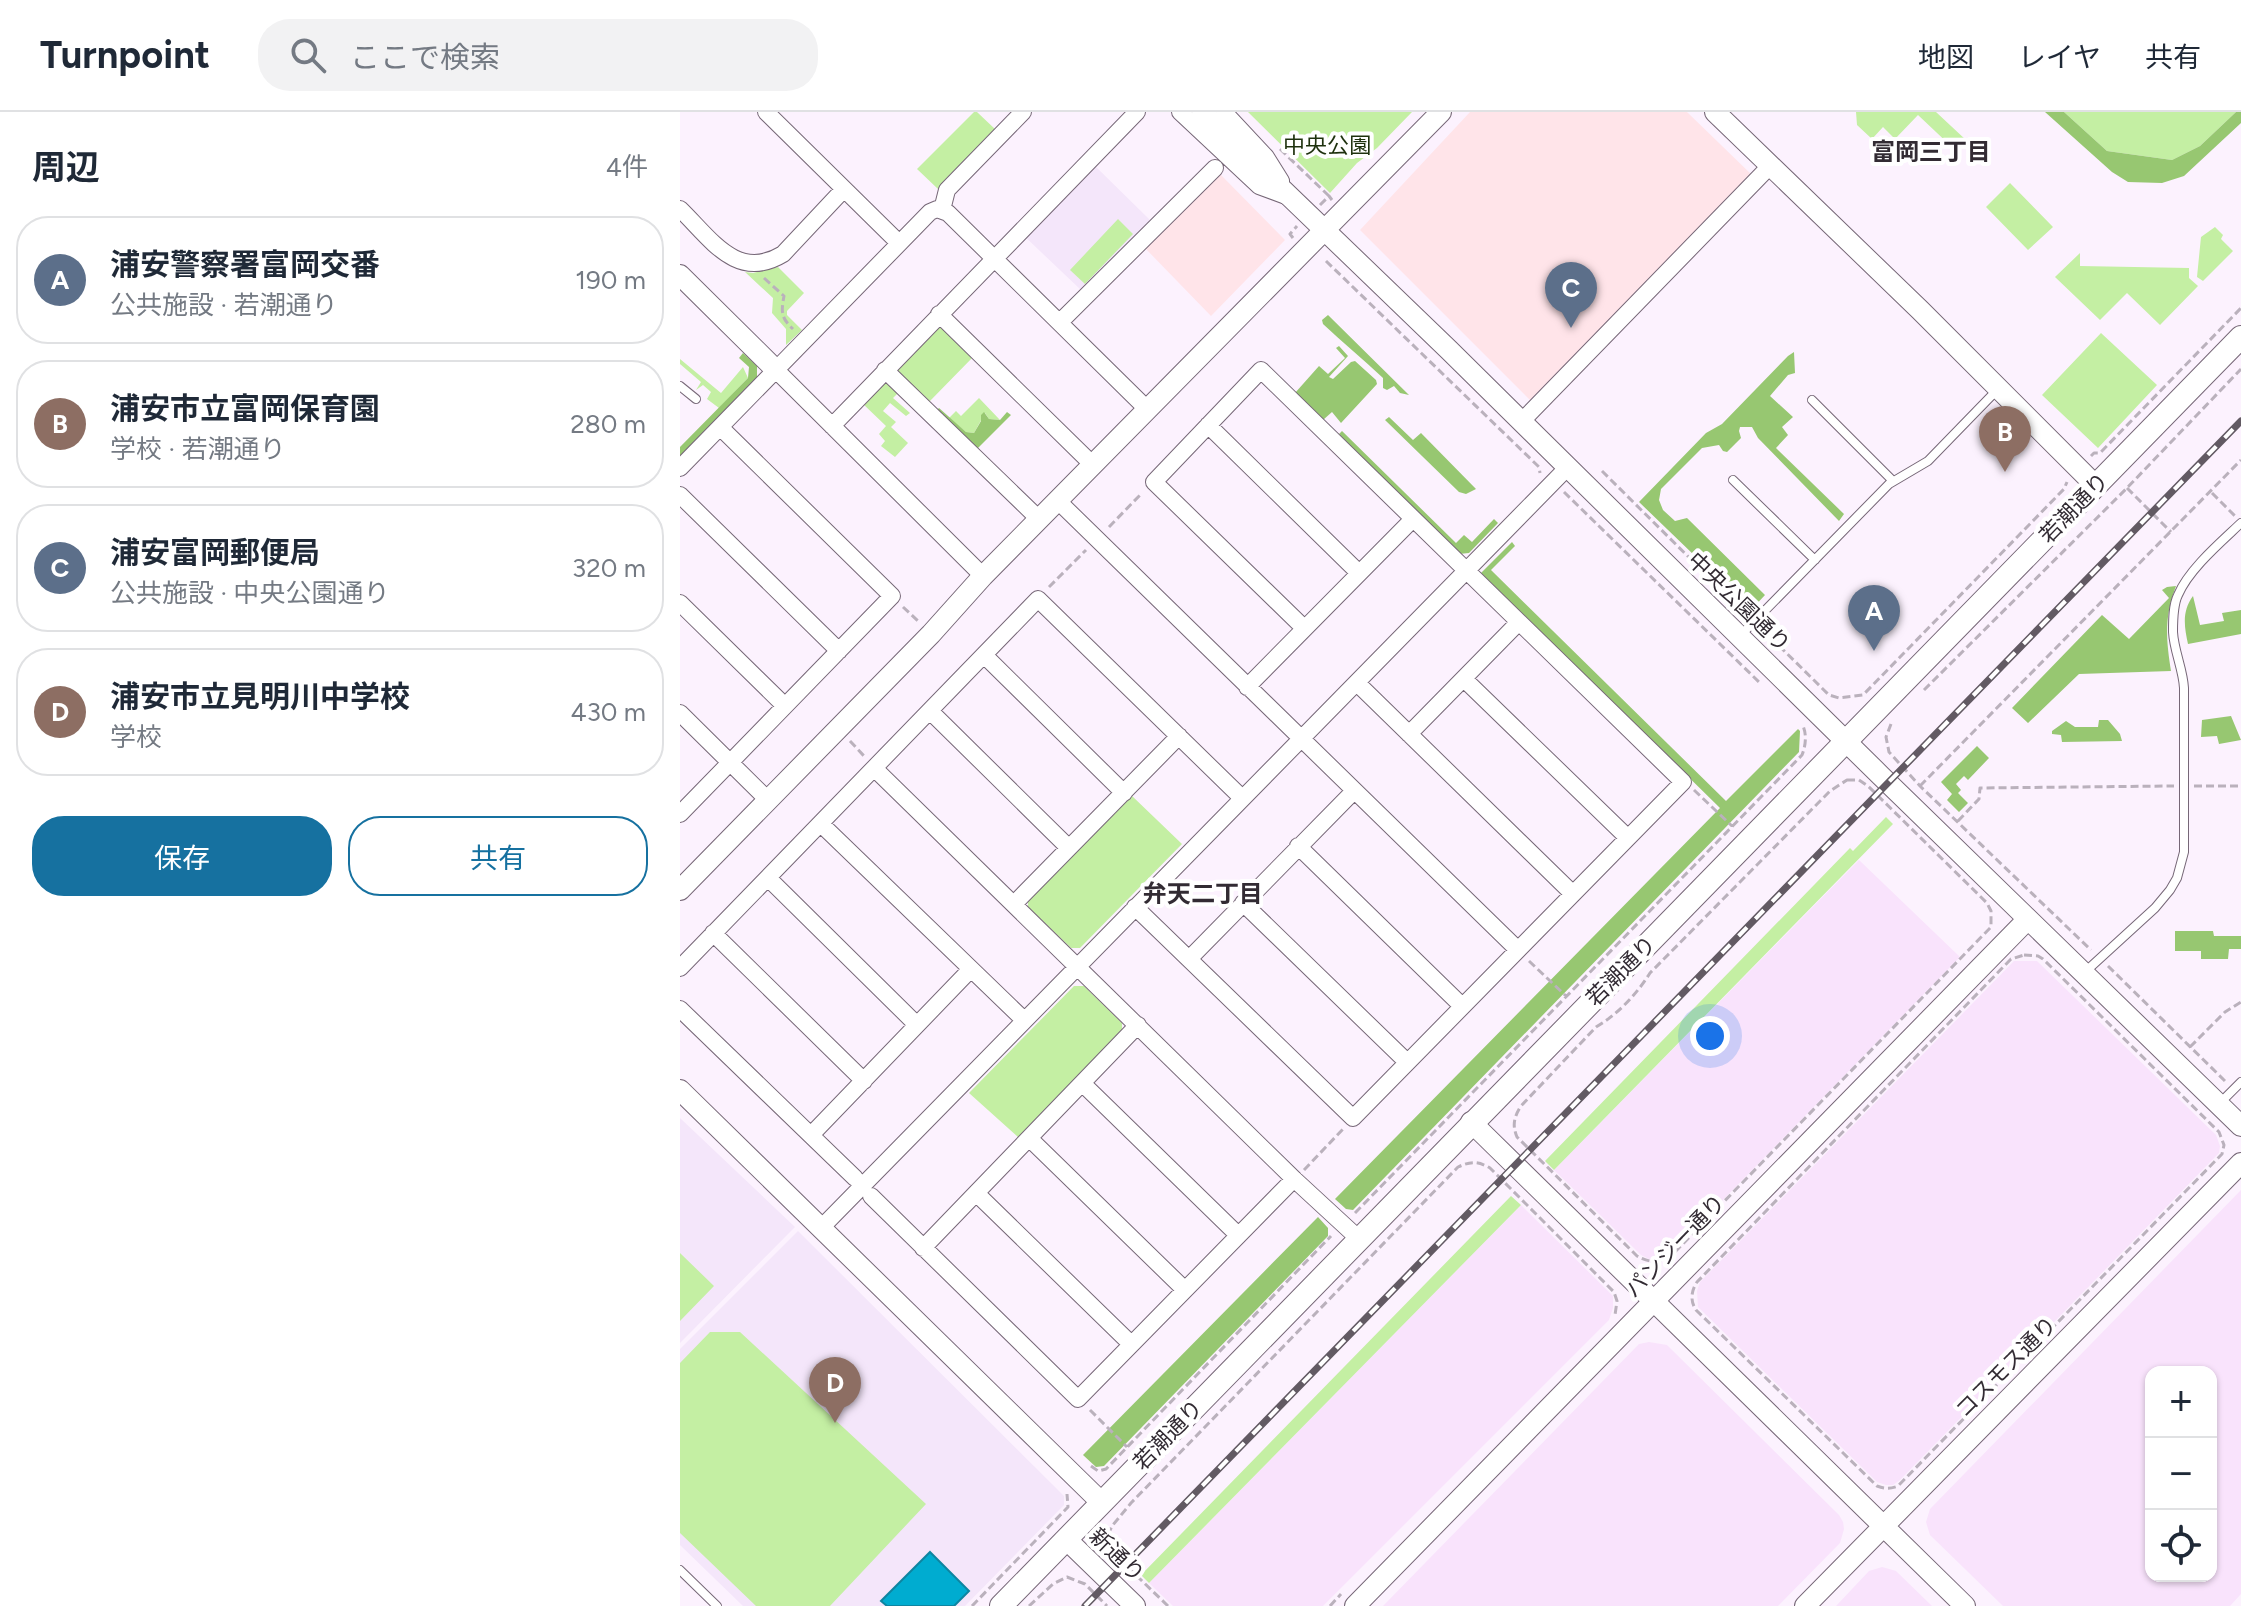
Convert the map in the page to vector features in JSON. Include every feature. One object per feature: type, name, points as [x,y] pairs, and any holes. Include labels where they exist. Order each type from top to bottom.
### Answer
[{"type":"main road","name":"若潮通り","points":[[1001,1606],[2241,337]]},
{"type":"street","points":[[766,112],[899,243]]},
{"type":"street","points":[[942,210],[947,190],[1023,112]]},
{"type":"street","points":[[832,426],[1137,112]]},
{"type":"street","points":[[1180,112],[1259,186],[1291,198]]},
{"type":"street","name":"中央公園通り","points":[[1202,112],[2241,1126]]},
{"type":"street","points":[[1224,112],[1266,157],[1291,198]]},
{"type":"street","points":[[680,890],[931,634],[983,576],[1441,112]]},
{"type":"street","points":[[1715,112],[2096,486]]},
{"type":"street","points":[[1521,422],[1770,166]]},
{"type":"street","points":[[1060,322],[1215,168]]},
{"type":"street","points":[[680,209],[728,255],[742,263],[757,264],[772,261],[783,254],[844,189]]},
{"type":"street","points":[[680,468],[930,212],[942,210],[1148,410]]},
{"type":"street","points":[[681,279],[983,576]]},
{"type":"street","points":[[939,314],[1093,465]]},
{"type":"street","points":[[885,370],[1040,520]]},
{"type":"street","points":[[1135,907],[1353,1118],[1683,782],[1261,370],[1154,482],[1304,628]]},
{"type":"street","points":[[1208,425],[1359,573]]},
{"type":"street","points":[[680,814],[892,596],[720,427]]},
{"type":"street","points":[[821,1228],[1568,467]]},
{"type":"street","points":[[680,495],[839,651]]},
{"type":"street","points":[[1058,501],[1093,543],[1247,687],[1517,949]]},
{"type":"street","points":[[1247,687],[1413,519]]},
{"type":"street","points":[[680,968],[1038,599],[1242,798]]},
{"type":"street","points":[[680,603],[785,706]]},
{"type":"street","points":[[1409,734],[1519,622]]},
{"type":"street","points":[[984,655],[1124,793]]},
{"type":"street","points":[[1464,679],[1628,838]]},
{"type":"street","points":[[1357,683],[1572,893]]},
{"type":"street","points":[[930,711],[1069,848]]},
{"type":"street","points":[[680,713],[769,801]]},
{"type":"street","points":[[1014,904],[1179,736]]},
{"type":"street","points":[[874,768],[1078,968],[1298,1176],[1358,1238]]},
{"type":"street","points":[[1189,959],[1354,791]]},
{"type":"street","points":[[821,824],[1024,1020]]},
{"type":"street","points":[[1298,846],[1462,1006]]},
{"type":"street","points":[[768,878],[917,1025]]},
{"type":"street","points":[[1243,903],[1407,1062]]},
{"type":"street","name":"パンジー通り","points":[[1348,1600],[1655,1301],[2028,919]]},
{"type":"street","points":[[713,933],[864,1081]]},
{"type":"street","points":[[811,1135],[971,969]]},
{"type":"street","points":[[680,1009],[855,1178]]},
{"type":"street","points":[[923,1248],[1138,1025]]},
{"type":"street","points":[[1082,1083],[1238,1235]]},
{"type":"street","points":[[680,1090],[1102,1503]]},
{"type":"street","points":[[1471,1122],[1965,1606]]},
{"type":"street","points":[[1029,1138],[1185,1290]]},
{"type":"street","name":"コスモス通り","points":[[1805,1606],[2241,1163]]},
{"type":"street","points":[[871,1196],[1078,1399],[1298,1176]]},
{"type":"street","points":[[976,1193],[1131,1344]]},
{"type":"street","name":"新通り","points":[[1066,1539],[1135,1606]]},
{"type":"lane","points":[[680,386],[696,399]]},
{"type":"lane","points":[[1739,636],[1893,481],[1928,461],[1999,388]]},
{"type":"lane","points":[[1812,400],[1893,481]]},
{"type":"lane","points":[[1733,480],[1815,560]]},
{"type":"lane","points":[[2084,973],[2155,908],[2177,878],[2184,852],[2184,786],[2183,676],[2173,630],[2177,596],[2241,521]]},
{"type":"lane","points":[[2218,1104],[2241,1082]]},
{"type":"lane","points":[[680,1570],[717,1606]]},
{"type":"path","points":[[1279,148],[1329,196]]},
{"type":"path","points":[[757,264],[761,276],[784,296],[783,320],[803,342]]},
{"type":"path","points":[[1602,471],[1829,695],[1839,698],[1863,695],[2064,489],[2064,485],[2094,453],[2100,453],[2241,308]]},
{"type":"path","points":[[1914,699],[2127,488],[2241,369]]},
{"type":"path","points":[[1920,786],[2241,460]]},
{"type":"path","points":[[1038,599],[1154,482]]},
{"type":"path","points":[[2127,488],[2171,532]]},
{"type":"path","points":[[1553,492],[1564,492],[1768,691]]},
{"type":"path","points":[[2210,492],[2241,521]]},
{"type":"path","points":[[892,596],[931,634]]},
{"type":"path","points":[[1892,722],[1887,728],[1886,737],[1889,752],[1920,786],[2234,1089]]},
{"type":"path","points":[[1350,1215],[1802,755],[1805,730],[1802,724]]},
{"type":"path","points":[[846,738],[874,768]]},
{"type":"path","points":[[1847,780],[1859,780],[1868,786],[1987,903],[1991,911],[1991,927],[1987,933],[1674,1253],[1657,1263],[1637,1256],[1517,1137],[1513,1127],[1517,1113],[1596,1027],[1611,1019],[1650,973],[1830,791],[1847,780]]},
{"type":"path","points":[[1683,782],[1732,826]]},
{"type":"path","points":[[1958,821],[1979,799],[1980,788],[2241,786]]},
{"type":"path","points":[[1517,949],[1566,996]]},
{"type":"path","points":[[2032,955],[2043,959],[2219,1132],[2224,1145],[2222,1154],[1898,1486],[1882,1488],[1696,1310],[1693,1287],[2016,957],[2032,955]]},
{"type":"path","points":[[2190,1047],[2225,1012],[2241,1002]]},
{"type":"path","points":[[1298,1176],[1353,1118]]},
{"type":"path","points":[[1168,1606],[1111,1551],[1107,1537],[1112,1526],[1141,1492],[1458,1167],[1480,1162],[1490,1168],[1614,1292],[1617,1301],[1614,1317]]},
{"type":"path","points":[[1083,1458],[1098,1471],[1106,1469],[1330,1238],[1332,1232]]},
{"type":"path","points":[[1078,1399],[1127,1447]]},
{"type":"path","points":[[972,1606],[1068,1507],[1069,1495],[1066,1491]]},
{"type":"path","points":[[1029,1606],[1053,1584],[1067,1577],[1085,1584],[1107,1606]]},
{"type":"path","points":[[1330,1606],[1348,1600]]},
{"type":"shaded area","points":[[1470,112],[1687,112],[1752,175],[1530,400],[1360,230]]},
{"type":"shaded area","points":[[1091,162],[1150,220],[1081,290],[1021,233]]},
{"type":"shaded area","points":[[1219,173],[1285,240],[1211,316],[1144,247]]},
{"type":"shaded area","points":[[1859,860],[1960,957],[1674,1250],[1657,1260],[1641,1255],[1554,1170]]},
{"type":"shaded area","points":[[2014,961],[2037,961],[2216,1135],[2219,1153],[1900,1480],[1886,1485],[1877,1482],[1698,1307],[1697,1291],[1700,1282]]},
{"type":"shaded area","points":[[680,1118],[795,1227],[680,1343]]},
{"type":"shaded area","points":[[2241,1190],[2241,1594],[2230,1606],[2003,1606],[1930,1535],[1926,1522],[1930,1509]]},
{"type":"shaded area","points":[[1521,1205],[1613,1296],[1609,1320],[1323,1606],[1173,1606],[1149,1583]]},
{"type":"shaded area","points":[[798,1231],[1064,1496],[1064,1505],[965,1606],[743,1606],[680,1545],[680,1349]]},
{"type":"shaded area","points":[[1639,1344],[1667,1345],[1843,1522],[1840,1543],[1778,1606],[1383,1606]]},
{"type":"shaded area","points":[[1882,1567],[1896,1571],[1932,1606],[1836,1606],[1869,1571]]},
{"type":"green space","points":[[974,112],[996,130],[938,189],[917,169]]},
{"type":"green space","name":"中央公園","points":[[1248,112],[1412,112],[1330,193]]},
{"type":"green space","points":[[1856,112],[1936,112],[1966,140],[1954,149],[1918,115],[1895,139],[1883,127],[1872,139],[1857,125]]},
{"type":"green space","points":[[2045,112],[2064,112],[2107,151],[2172,160],[2200,146],[2236,112],[2241,112],[2241,123],[2184,176],[2162,183],[2128,182],[2112,172]]},
{"type":"green space","points":[[2064,112],[2236,112],[2200,146],[2172,160],[2107,151]]},
{"type":"green space","points":[[2010,183],[2053,227],[2028,250],[1986,207]]},
{"type":"green space","points":[[1118,219],[1133,234],[1085,284],[1070,270]]},
{"type":"green space","points":[[2215,227],[2233,251],[2203,281],[2197,277],[2201,237]]},
{"type":"green space","points":[[2080,253],[2080,266],[2189,268],[2189,278],[2198,286],[2160,325],[2127,293],[2100,320],[2055,277]]},
{"type":"green space","points":[[778,267],[804,293],[787,311],[787,315],[802,330],[786,345],[786,329],[772,313],[773,298],[745,272]]},
{"type":"green space","points":[[1328,315],[1409,395],[1400,393],[1394,386],[1387,390],[1383,388],[1383,378],[1323,324],[1322,320]]},
{"type":"green space","points":[[939,323],[974,356],[929,402],[895,368]]},
{"type":"green space","points":[[2101,333],[2157,385],[2098,448],[2042,395]]},
{"type":"green space","points":[[1339,346],[1348,356],[1329,377],[1333,379],[1355,361],[1377,384],[1341,423],[1332,412],[1323,420],[1295,393],[1319,366],[1328,374],[1345,358],[1336,348]]},
{"type":"green space","points":[[1794,352],[1795,373],[1788,375],[1770,396],[1793,417],[1782,427],[1788,435],[1776,448],[1844,514],[1839,521],[1758,438],[1752,427],[1740,427],[1741,438],[1727,452],[1719,445],[1702,448],[1661,489],[1659,500],[1663,510],[1675,521],[1687,518],[1765,595],[1751,610],[1639,502],[1706,433],[1722,424]]},
{"type":"green space","points":[[743,353],[757,366],[757,377],[680,456],[680,447],[748,378],[749,367],[739,358]]},
{"type":"green space","points":[[680,359],[721,393],[743,367],[748,378],[719,408],[707,399],[711,392],[703,385],[696,390],[701,382],[680,364]]},
{"type":"green space","points":[[890,382],[899,392],[893,398],[910,413],[906,416],[890,403],[883,411],[896,422],[891,427],[908,443],[895,457],[881,446],[885,441],[879,434],[886,426],[862,403],[883,383]]},
{"type":"green space","points":[[979,398],[1000,420],[989,419],[985,413],[974,433],[966,432],[949,418],[956,411],[961,416]]},
{"type":"green space","points":[[939,408],[966,432],[974,433],[984,412],[989,419],[1000,420],[1007,412],[1011,415],[977,449],[937,410]]},
{"type":"green space","points":[[1389,417],[1413,440],[1421,433],[1476,489],[1466,494],[1459,492],[1385,420]]},
{"type":"green space","points":[[1342,431],[1456,543],[1464,535],[1472,542],[1494,519],[1498,523],[1469,553],[1459,554],[1339,434]]},
{"type":"green space","points":[[1512,542],[1515,546],[1491,570],[1726,801],[1798,729],[1799,752],[1353,1210],[1346,1209],[1335,1199],[1720,808],[1481,573]]},
{"type":"green space","points":[[2176,586],[2167,628],[2171,671],[2079,674],[2028,723],[2012,708],[2102,615],[2129,639],[2169,598],[2162,590]]},
{"type":"green space","points":[[2193,596],[2200,625],[2224,621],[2222,613],[2241,610],[2241,634],[2188,644],[2185,619]]},
{"type":"green space","points":[[2231,716],[2241,740],[2219,744],[2217,736],[2201,737],[2202,720]]},
{"type":"green space","points":[[2099,720],[2108,720],[2122,741],[2062,742],[2061,735],[2052,734],[2066,721],[2075,727],[2098,727]]},
{"type":"green space","points":[[1977,746],[1989,758],[1968,780],[1964,776],[1956,784],[1961,790],[1958,793],[1968,803],[1959,812],[1947,800],[1952,794],[1941,782]]},
{"type":"green space","points":[[1131,795],[1182,844],[1080,948],[1071,948],[1028,907],[1028,899]]},
{"type":"green space","points":[[1886,817],[1893,824],[1554,1170],[1545,1161],[1850,848],[1853,851]]},
{"type":"green space","points":[[2175,931],[2213,931],[2214,936],[2241,936],[2241,949],[2229,949],[2228,959],[2201,959],[2201,951],[2175,951]]},
{"type":"green space","points":[[1074,986],[1084,986],[1122,1023],[1122,1033],[1019,1138],[969,1093]]},
{"type":"green space","points":[[1511,1196],[1521,1205],[1149,1583],[1141,1575]]},
{"type":"green space","points":[[1318,1217],[1328,1228],[1328,1236],[1104,1466],[1096,1467],[1083,1455]]},
{"type":"green space","points":[[680,1253],[714,1286],[680,1321]]},
{"type":"green space","points":[[710,1332],[740,1332],[926,1504],[830,1606],[756,1606],[680,1533],[680,1363]]},
{"type":"water","points":[[930,1552],[969,1591],[954,1606],[887,1606],[881,1601]]},
{"type":"railway","points":[[1085,1606],[2241,421]]},
{"type":"place","name":"浦安富岡郵便局","points":[[1571,328]]},
{"type":"place","name":"浦安市立富岡保育園","points":[[2005,472]]},
{"type":"place","name":"浦安警察署富岡交番","points":[[1874,651]]},
{"type":"place","name":"浦安市立見明川中学校","points":[[835,1423]]},
{"type":"district","name":"富岡三丁目","points":[[1931,151]]},
{"type":"district","name":"弁天二丁目","points":[[1203,893]]}]
